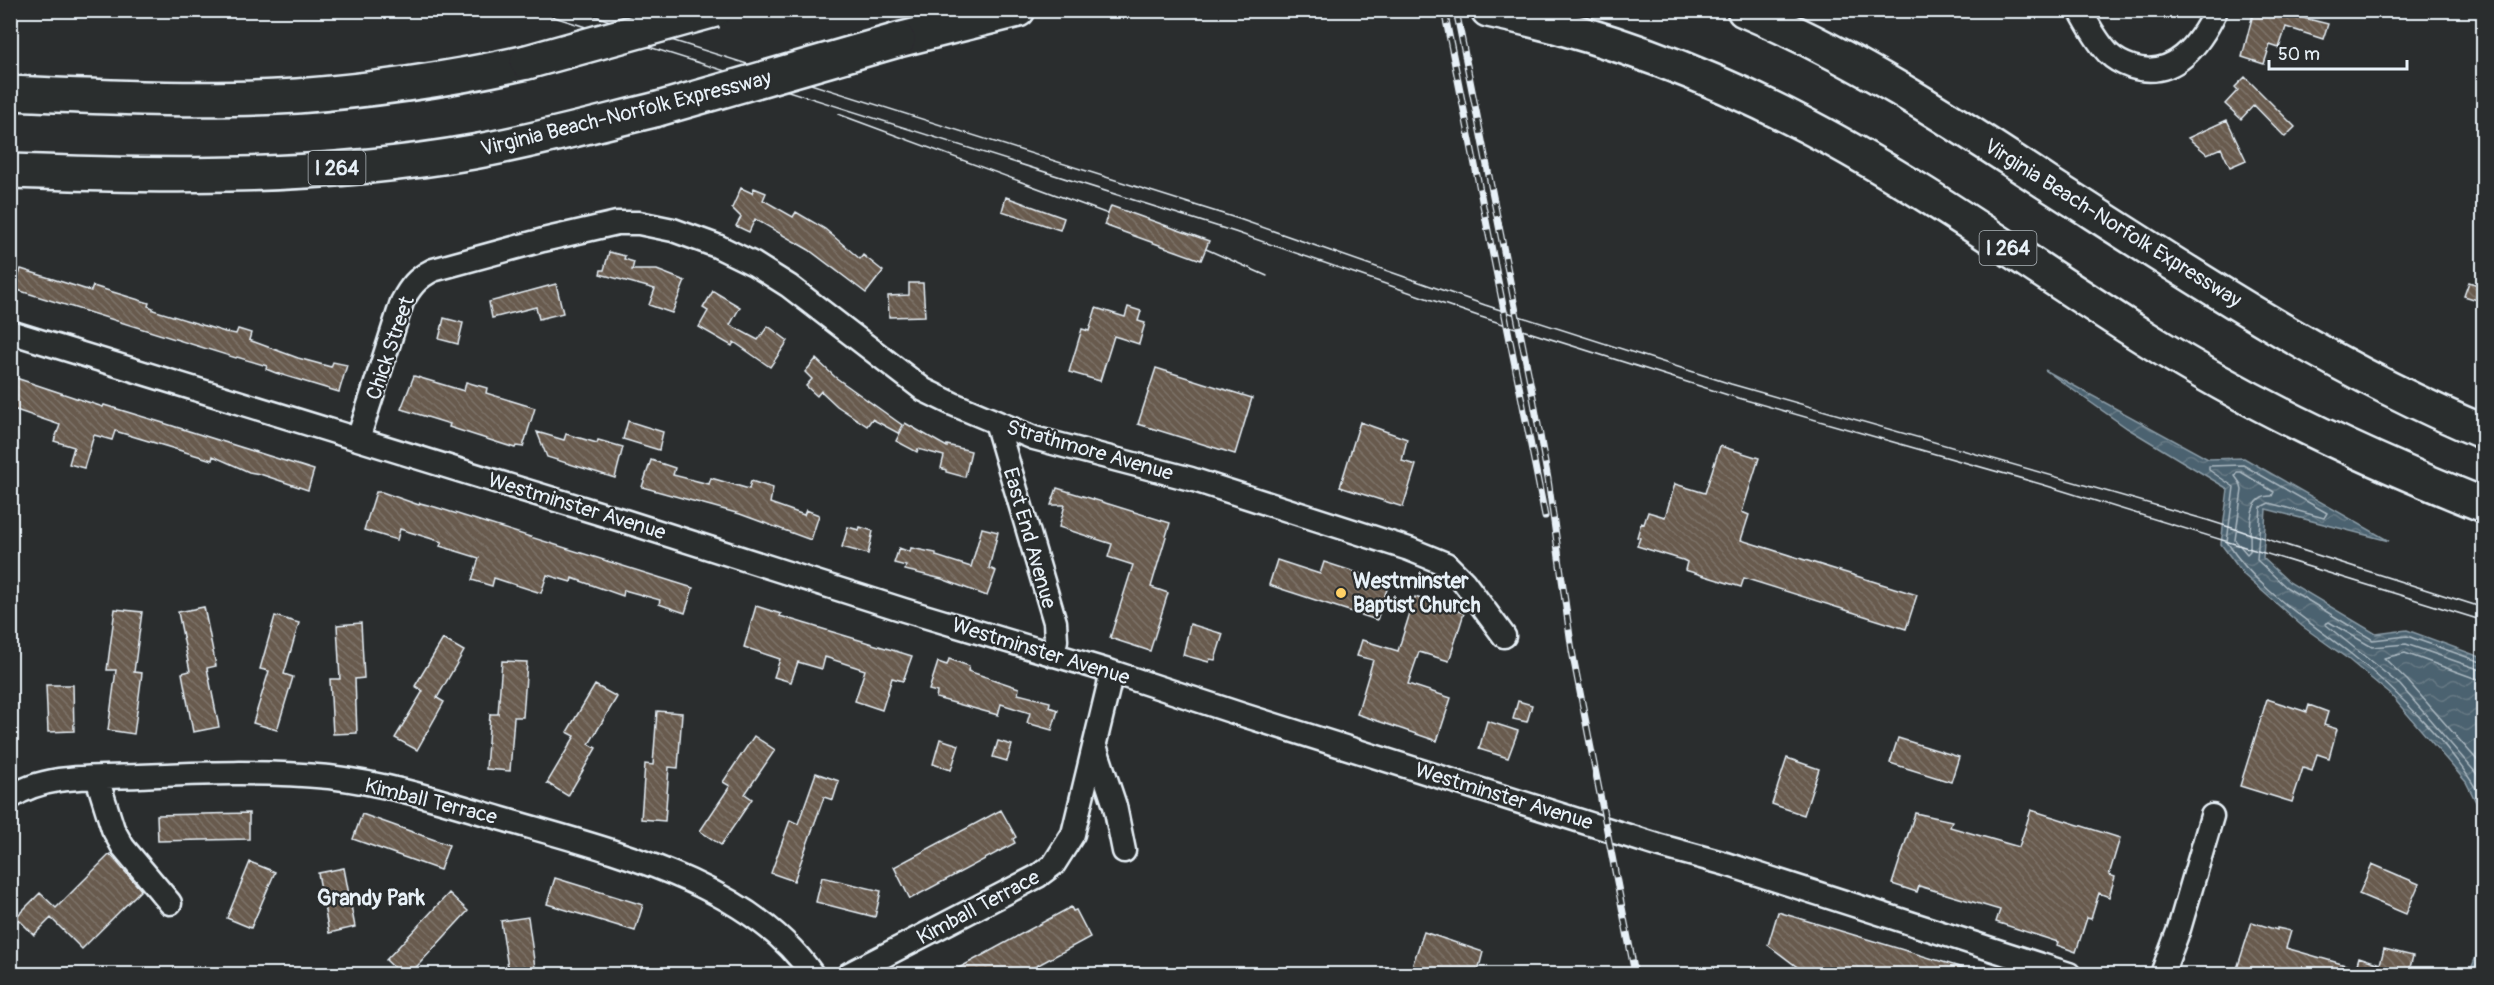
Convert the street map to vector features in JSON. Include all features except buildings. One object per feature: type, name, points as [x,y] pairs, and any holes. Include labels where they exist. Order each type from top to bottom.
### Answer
[{"type":"highway","points":[[10,93],[231,98],[296,96],[393,87],[527,62],[715,10]]},
{"type":"highway","name":"Virginia Beach-Norfolk Expressway","points":[[10,171],[100,175],[235,175],[302,172],[472,153],[658,109],[898,40],[1018,10]]},
{"type":"highway","name":"I 264","points":[[1488,10],[1522,17],[1621,45],[1718,82],[1809,127],[1866,159],[2207,375],[2300,425],[2379,462],[2484,505]]},
{"type":"highway","name":"Virginia Beach-Norfolk Expressway","points":[[1744,10],[1838,54],[1956,123],[2179,267],[2266,320],[2403,395],[2484,432]]},
{"type":"highway","points":[[10,79],[99,82],[231,98]]},
{"type":"highway","points":[[10,186],[110,188],[235,175]]},
{"type":"street","points":[[2080,10],[2109,54],[2122,64],[2149,70],[2164,68],[2186,56],[2198,41],[2216,10]]},
{"type":"street","name":"Strathmore Avenue","points":[[507,250],[617,223],[639,223],[673,230],[717,246],[754,264],[789,286],[924,390],[996,422],[1034,438],[1191,479],[1409,549],[1446,564],[1464,582],[1503,636]]},
{"type":"street","name":"Chick Street","points":[[358,440],[402,302],[411,286],[421,276],[433,270],[507,250]]},
{"type":"street","name":"Westminster Avenue","points":[[10,332],[1112,672],[1658,845],[1726,864],[2069,975]]},
{"type":"street","name":"East End Avenue","points":[[996,422],[1055,622],[1056,640],[1053,655]]},
{"type":"street","name":"Kimball Terrace","points":[[849,975],[1038,876],[1054,864],[1073,834],[1112,672]]},
{"type":"street","points":[[1095,746],[1115,806],[1124,851]]},
{"type":"street","name":"Kimball Terrace","points":[[10,798],[19,791],[40,784],[97,778],[239,774],[330,777],[386,787],[438,800],[660,868],[699,885],[764,925],[787,943],[812,975]]},
{"type":"street","points":[[97,778],[113,829],[123,847],[170,903]]},
{"type":"street","points":[[2162,975],[2179,929],[2212,816]]},
{"type":"water","points":[[2045,370],[2208,459],[2244,458],[2389,541],[2266,509],[2263,558],[2289,582],[2376,634],[2407,630],[2483,658],[2483,826],[2481,812],[2466,782],[2390,694],[2348,659],[2302,626],[2244,575],[2221,544],[2228,489],[2127,428]]},
{"type":"water","points":[[2483,928],[2483,974],[2469,974],[2480,947]]},
{"type":"tram line","points":[[532,10],[1235,232],[1481,317],[1728,395],[2044,485],[2484,621]]},
{"type":"tram line","points":[[576,10],[1239,219],[1485,305],[1731,384],[2207,520],[2484,608]]},
{"type":"tram line","points":[[838,114],[1108,214]]},
{"type":"tram line","points":[[1206,249],[1267,276]]},
{"type":"railway","points":[[1444,10],[1545,516]]},
{"type":"railway","points":[[1456,10],[1532,392],[1548,479],[1572,651],[1635,974]]},
{"type":"place","name":"Westminster Baptist Church","points":[[1341,593]]},
{"type":"district","name":"Grandy Park","points":[[371,897]]}]
